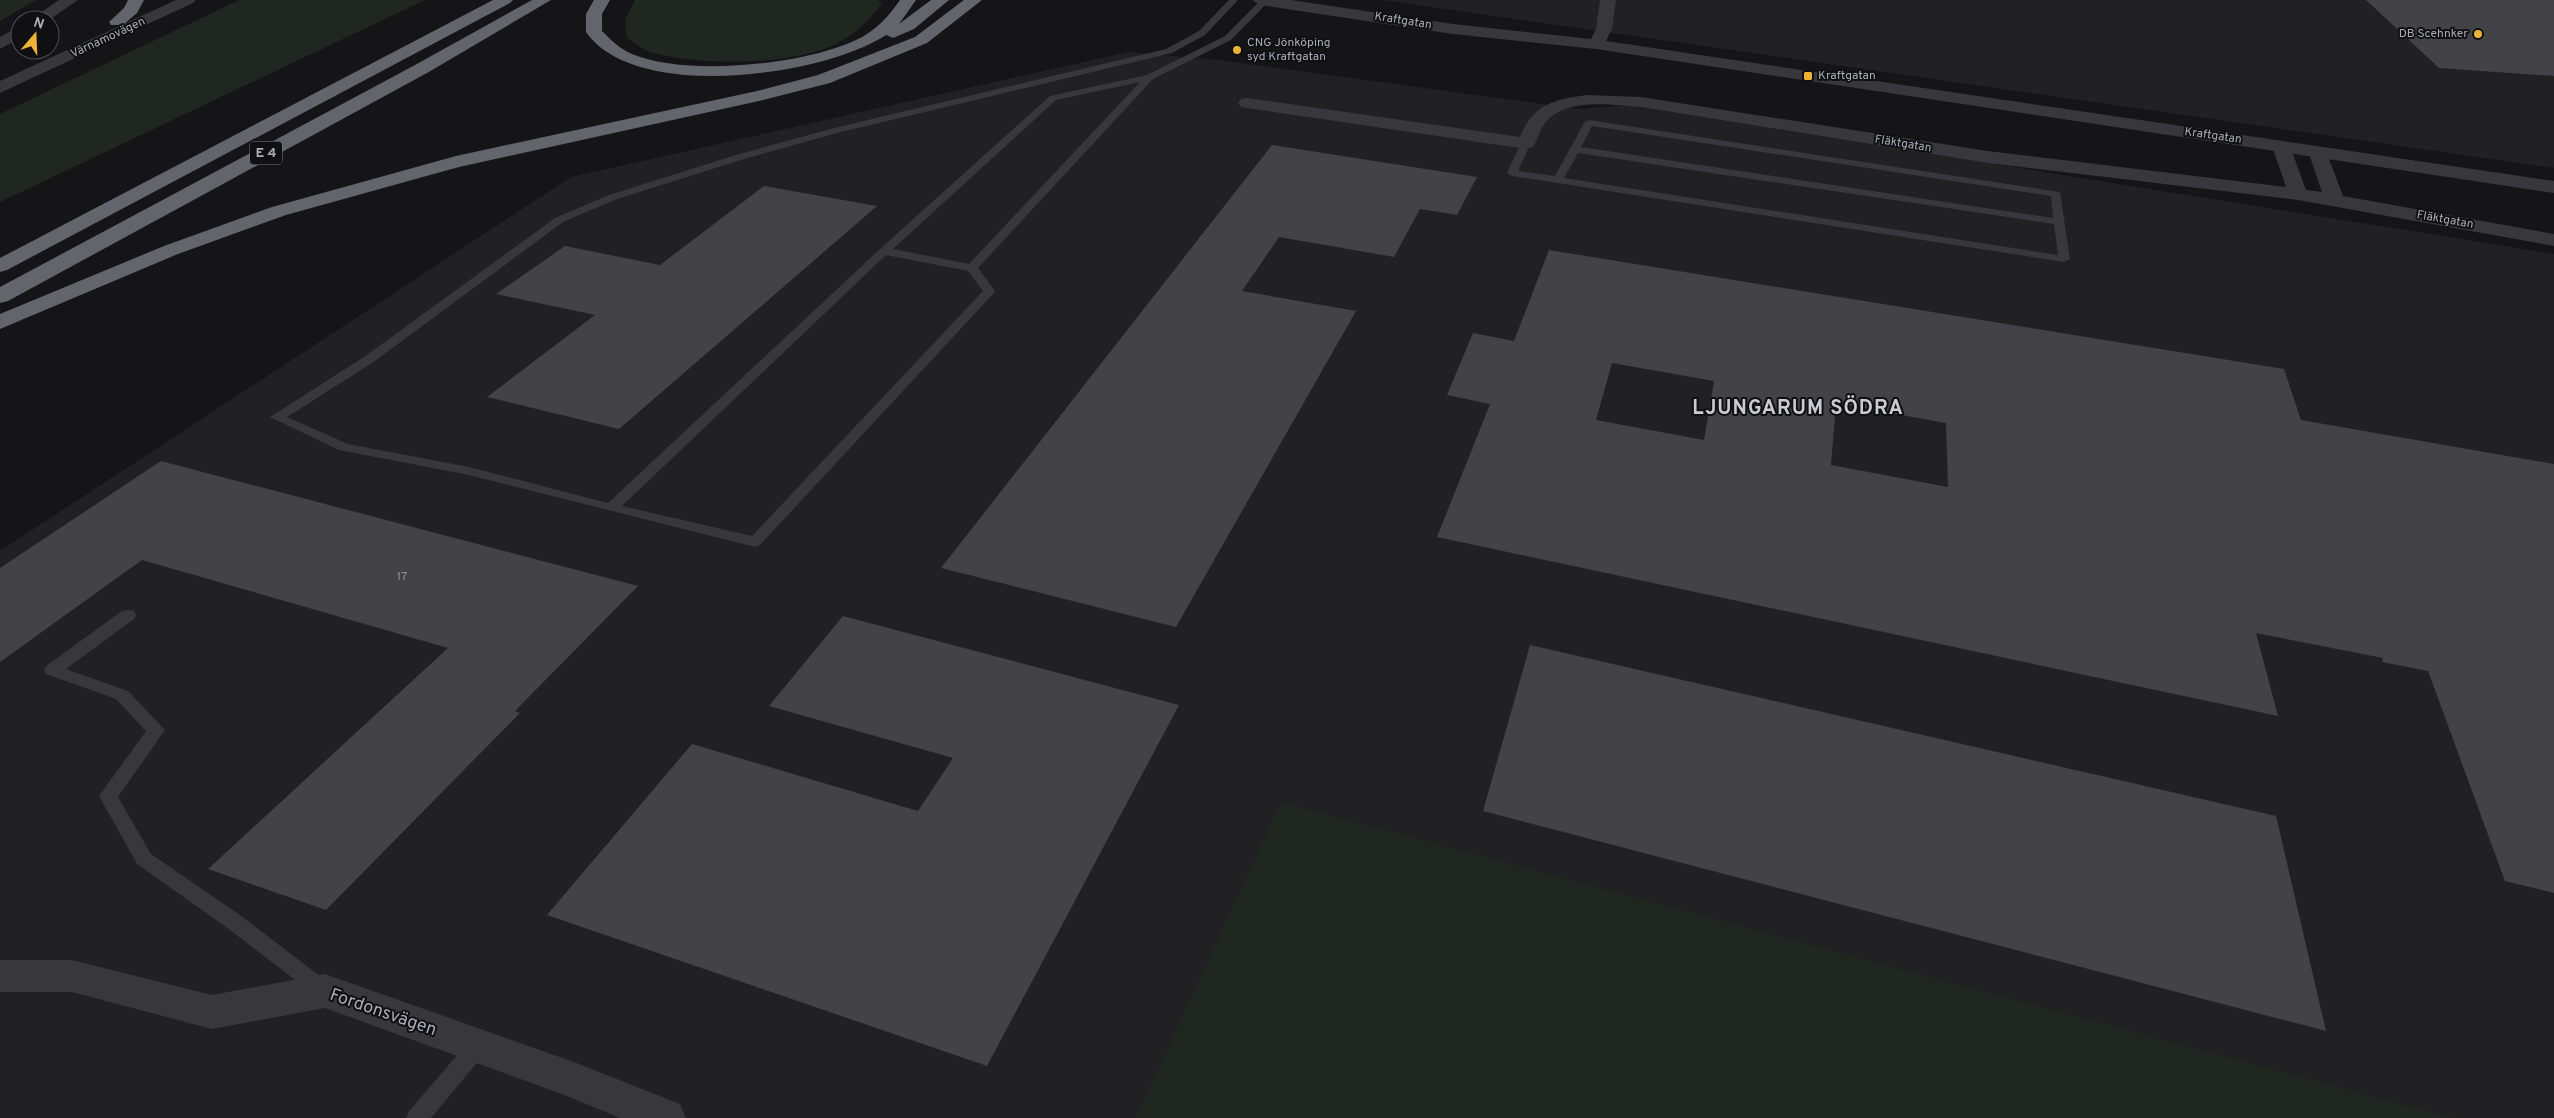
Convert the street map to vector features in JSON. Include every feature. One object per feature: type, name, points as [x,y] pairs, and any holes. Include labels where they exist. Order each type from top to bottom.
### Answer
[{"type":"highway","points":[[117,22],[131,10],[136,0]]},
{"type":"highway","name":"E 4","points":[[0,296],[421,70],[543,0]]},
{"type":"highway","points":[[602,0],[594,14],[594,32],[608,48],[633,60],[694,70],[738,70],[786,66],[853,48],[908,26],[941,0]]},
{"type":"highway","points":[[853,48],[881,34],[896,23],[908,0]]},
{"type":"highway","points":[[0,322],[171,250],[279,211],[456,162],[759,96],[824,79],[921,40],[974,0]]},
{"type":"highway","name":"E 4","points":[[0,266],[503,1]]},
{"type":"street","points":[[54,10],[70,0]]},
{"type":"street","name":"Värnamovägen","points":[[60,46],[167,0]]},
{"type":"street","name":"Värnamovägen","points":[[0,88],[188,0]]},
{"type":"street","name":"Kraftgatan","points":[[1264,0],[1453,29],[1596,44],[2554,187]]},
{"type":"street","name":"Kraftgatan","points":[[1321,0],[1501,27],[1546,38]]},
{"type":"street","points":[[1596,44],[1604,29],[1608,0]]},
{"type":"street","name":"Värnamovägen","points":[[0,71],[26,60]]},
{"type":"street","name":"Fläktgatan","points":[[1526,142],[1538,118],[1554,108],[1597,100],[1641,102],[1988,157],[2298,194],[2554,240]]},
{"type":"street","points":[[1247,103],[1526,142]]},
{"type":"street","points":[[2281,146],[2298,194]]},
{"type":"street","points":[[2317,151],[2335,200]]},
{"type":"street","name":"Fordonsvägen","points":[[0,976],[72,976],[212,1012],[325,991],[574,1080],[666,1118]]},
{"type":"lane","points":[[884,251],[972,268],[989,291],[755,542],[469,472],[344,447],[278,417],[368,360],[435,309],[559,220],[613,198],[797,141],[1169,51],[1202,34],[1234,0]]},
{"type":"lane","points":[[611,508],[884,251],[1053,98],[1150,76],[1228,38],[1264,0]]},
{"type":"lane","points":[[972,268],[1150,76]]},
{"type":"lane","points":[[1526,142],[1512,173],[2064,259],[2056,194],[1589,123],[1558,180]]},
{"type":"lane","points":[[1575,149],[2060,222]]},
{"type":"lane","points":[[128,615],[52,670],[122,695],[156,730],[108,796],[144,859],[233,921],[325,991]]},
{"type":"lane","points":[[417,1118],[478,1046]]},
{"type":"shaded area","points":[[0,0],[36,0],[19,10],[10,10],[10,15],[0,21]]},
{"type":"shaded area","points":[[239,0],[425,0],[0,202],[0,114]]},
{"type":"shaded area","points":[[635,0],[879,0],[882,3],[851,35],[819,51],[771,60],[718,61],[669,57],[641,48],[627,38],[625,20]]},
{"type":"shaded area","points":[[1382,0],[2554,0],[2554,168]]},
{"type":"shaded area","points":[[1128,52],[1219,60],[1579,109],[1629,105],[2554,254],[2554,1118],[0,1118],[0,551],[571,177]]},
{"type":"shaded area","points":[[1281,802],[2453,1118],[1136,1118]]},
{"type":"building","name":"DB Scehnker","points":[[2366,0],[2554,0],[2554,76],[2439,68]]},
{"type":"building","points":[[1272,145],[1477,177],[1457,215],[1420,209],[1394,257],[1279,237],[1242,291],[1356,311],[1176,627],[941,568]]},
{"type":"building","points":[[764,186],[877,206],[619,429],[487,397],[595,315],[496,294],[565,246],[660,265]]},
{"type":"building","points":[[1549,250],[2284,369],[2301,420],[2554,464],[2554,893],[2505,881],[2428,671],[2382,662],[2383,658],[2256,633],[2278,716],[1437,537],[1490,404],[1447,395],[1473,333],[1514,341]],"holes":[[[1612,363],[1714,381],[1704,440],[1596,420]],[[1836,403],[1946,423],[1948,487],[1831,465]]]},
{"type":"building","points":[[161,461],[638,586],[515,711],[520,713],[326,910],[208,869],[448,648],[142,560],[0,662],[0,568]]},
{"type":"building","points":[[843,616],[1179,705],[987,1066],[547,915],[692,744],[918,811],[953,758],[769,706]]},
{"type":"building","points":[[1530,645],[2276,816],[2326,1031],[1483,811]]},
{"type":"place","name":"DB Scehnker","points":[[2478,34]]},
{"type":"place","name":"CNG Jönköping syd Kraftgatan","points":[[1237,50]]},
{"type":"place","name":"Kraftgatan","points":[[1808,76]]},
{"type":"district","name":"LJUNGARUM SÖDRA","points":[[1798,409]]}]
